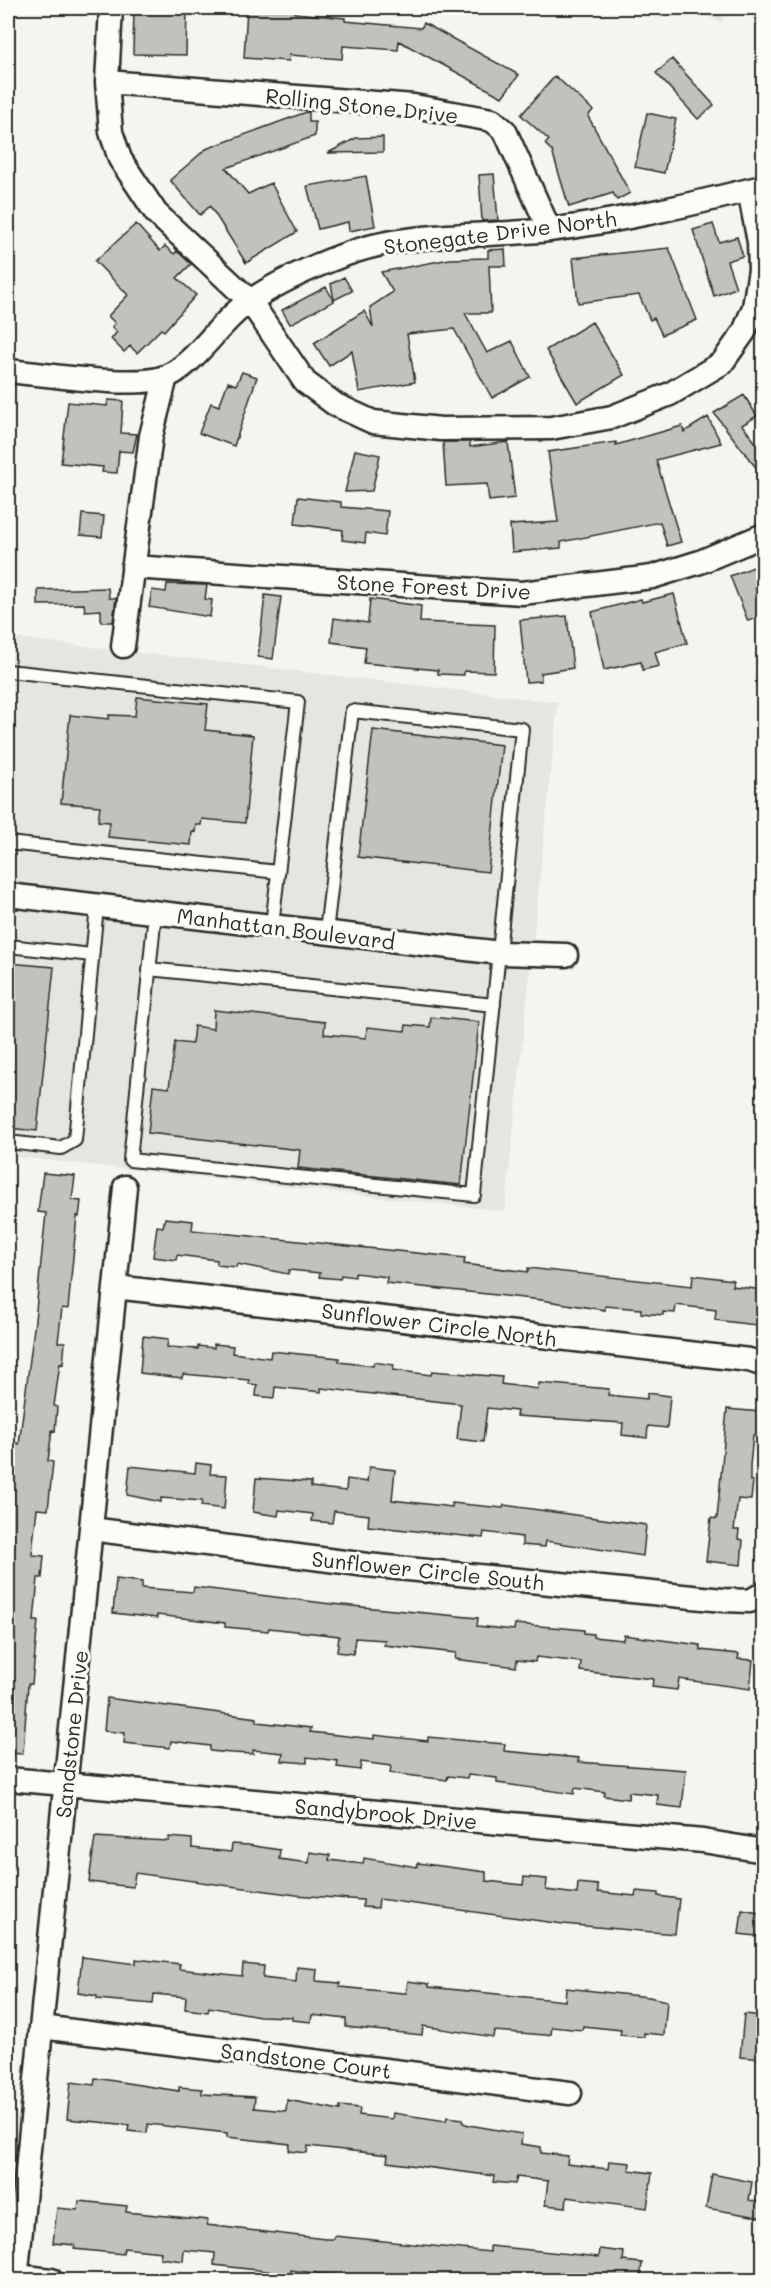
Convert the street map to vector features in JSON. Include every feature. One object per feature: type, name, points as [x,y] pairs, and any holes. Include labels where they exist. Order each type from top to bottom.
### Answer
[{"type":"street","points":[[111,8],[107,82],[111,132],[120,159],[156,213],[250,301],[305,382],[336,405],[373,422],[441,429],[551,428],[612,417],[670,394],[722,363],[744,332],[754,307],[760,270],[756,188]]},
{"type":"street","name":"Rolling Stone Drive","points":[[107,82],[414,106],[492,120],[505,131],[549,230]]},
{"type":"street","name":"Stonegate Drive North","points":[[8,371],[135,382],[166,377],[193,356],[250,301],[330,261],[381,244],[549,230],[677,208],[756,188]]},
{"type":"street","points":[[123,646],[151,436],[166,377]]},
{"type":"street","name":"Stone Forest Drive","points":[[133,567],[522,594],[652,577],[700,562],[764,535]]},
{"type":"street","name":"Manhattan Boulevard","points":[[8,896],[500,953],[566,955]]},
{"type":"street","name":"Sandstone Drive","points":[[17,2278],[124,1187]]},
{"type":"street","name":"Sunflower Circle North","points":[[115,1287],[749,1360],[764,1365]]},
{"type":"street","name":"Sunflower Circle South","points":[[91,1529],[367,1565],[700,1598],[750,1601],[764,1593]]},
{"type":"street","name":"Sandybrook Drive","points":[[8,1779],[703,1841],[764,1851]]},
{"type":"street","name":"Sandstone Court","points":[[41,2027],[570,2093]]},
{"type":"street","points":[[17,2278],[51,2280]]},
{"type":"lane","points":[[8,671],[298,702],[272,926]]},
{"type":"lane","points":[[155,913],[130,1160],[474,1195],[522,729],[352,711],[326,932]]},
{"type":"lane","points":[[8,843],[278,872]]},
{"type":"lane","points":[[8,1142],[61,1148],[75,1140],[97,906]]},
{"type":"lane","points":[[8,946],[92,955]]},
{"type":"lane","points":[[148,969],[494,1005]]},
{"type":"shaded area","points":[[686,8],[727,8],[722,22]]},
{"type":"shaded area","points":[[727,8],[763,8],[763,19]]},
{"type":"shaded area","points":[[8,637],[558,702],[505,1211],[8,1156]]},
{"type":"building","points":[[134,8],[187,8],[186,55],[133,54]]},
{"type":"building","points":[[247,8],[295,8],[295,13],[345,18],[345,21],[421,28],[424,23],[519,75],[502,97],[399,41],[398,50],[343,46],[342,59],[290,55],[289,61],[244,58]]},
{"type":"building","points":[[672,59],[714,105],[698,119],[656,73]]},
{"type":"building","points":[[555,76],[593,110],[588,116],[630,193],[617,200],[613,193],[569,207],[552,151],[545,144],[549,140],[521,115]]},
{"type":"building","points":[[309,111],[309,122],[315,122],[315,136],[226,168],[248,194],[271,183],[297,232],[246,263],[210,206],[200,215],[170,180],[206,149]]},
{"type":"building","points":[[647,113],[676,119],[664,173],[635,167]]},
{"type":"building","points":[[383,137],[383,152],[328,153],[356,138]]},
{"type":"building","points":[[494,174],[498,220],[482,221],[479,175]]},
{"type":"building","points":[[366,176],[375,226],[349,231],[348,222],[318,229],[307,186]]},
{"type":"building","points":[[136,224],[160,251],[165,246],[174,254],[177,251],[191,264],[177,278],[196,295],[164,331],[161,329],[137,353],[130,346],[124,352],[111,339],[117,332],[112,327],[115,323],[108,316],[128,295],[95,261]]},
{"type":"building","points":[[713,224],[719,242],[737,237],[743,256],[727,261],[736,288],[714,296],[693,230]]},
{"type":"building","points":[[669,248],[697,320],[662,335],[654,318],[650,320],[639,295],[578,303],[573,258]]},
{"type":"building","points":[[505,249],[506,266],[489,266],[491,313],[465,313],[487,353],[512,341],[530,377],[492,398],[454,329],[407,334],[415,382],[359,392],[352,351],[329,366],[314,343],[364,311],[373,327],[370,307],[393,292],[381,272],[450,259],[488,258],[488,250]]},
{"type":"building","points":[[344,277],[352,291],[334,300],[331,284]]},
{"type":"building","points":[[326,287],[334,301],[290,324],[282,310]]},
{"type":"building","points":[[592,322],[624,375],[577,403],[546,350]]},
{"type":"building","points":[[242,372],[257,377],[234,446],[199,433],[211,403],[219,406],[228,382],[236,385]]},
{"type":"building","points":[[744,395],[757,416],[742,425],[764,453],[764,478],[714,413]]},
{"type":"building","points":[[108,400],[123,401],[121,433],[137,434],[133,452],[119,451],[117,473],[102,472],[103,467],[61,463],[68,402],[107,406]]},
{"type":"building","points":[[708,417],[721,443],[656,460],[681,542],[667,546],[660,522],[561,542],[561,548],[512,552],[510,525],[558,522],[548,452],[616,442],[616,445],[682,426],[684,432]]},
{"type":"building","points":[[443,442],[470,442],[470,447],[508,442],[515,498],[489,501],[487,484],[446,486]]},
{"type":"building","points":[[355,450],[380,455],[372,491],[345,492]]},
{"type":"building","points":[[298,497],[341,502],[341,507],[388,511],[385,536],[366,533],[365,543],[342,540],[343,530],[295,524]]},
{"type":"building","points":[[82,514],[104,516],[102,537],[80,535]]},
{"type":"building","points":[[764,563],[764,615],[748,621],[730,576]]},
{"type":"building","points":[[167,584],[207,585],[205,599],[212,600],[210,617],[149,607],[152,590],[166,592]]},
{"type":"building","points":[[108,588],[109,598],[116,598],[113,622],[101,622],[101,610],[85,611],[84,604],[38,605],[38,590]]},
{"type":"building","points":[[674,594],[687,643],[655,652],[659,666],[643,670],[641,662],[604,670],[592,612],[641,599],[642,602]]},
{"type":"building","points":[[265,595],[281,597],[273,659],[258,657]]},
{"type":"building","points":[[370,599],[421,606],[420,622],[495,625],[494,672],[464,671],[464,675],[438,674],[438,670],[364,663],[366,647],[331,642],[334,618],[368,623]]},
{"type":"building","points":[[567,616],[573,668],[541,673],[541,681],[526,682],[520,620]]},
{"type":"building","points":[[137,697],[208,704],[205,730],[253,735],[245,823],[202,819],[201,825],[196,825],[195,832],[192,831],[191,845],[108,837],[110,822],[98,821],[100,806],[61,803],[70,715],[109,719],[109,715],[135,716]]},
{"type":"building","points":[[373,730],[502,745],[488,872],[358,857]]},
{"type":"building","points":[[8,963],[54,967],[37,1131],[8,1128]]},
{"type":"building","points":[[214,1010],[325,1022],[324,1034],[366,1038],[367,1027],[405,1031],[406,1025],[430,1027],[431,1017],[479,1022],[461,1185],[298,1168],[300,1150],[148,1133],[153,1086],[169,1088],[175,1042],[192,1044],[194,1026],[213,1029]]},
{"type":"building","points":[[43,1173],[75,1176],[72,1200],[81,1201],[79,1217],[77,1216],[68,1309],[62,1308],[58,1342],[65,1342],[54,1406],[57,1407],[55,1431],[52,1430],[48,1461],[53,1462],[48,1510],[37,1509],[33,1543],[32,1555],[44,1556],[42,1578],[38,1578],[34,1621],[38,1621],[32,1684],[28,1684],[23,1754],[8,1753],[8,1493],[10,1493],[15,1443],[19,1444],[35,1320],[46,1213],[38,1212]]},
{"type":"building","points":[[165,1218],[193,1221],[192,1230],[465,1258],[464,1264],[528,1272],[528,1268],[692,1286],[693,1275],[733,1280],[732,1286],[764,1290],[764,1326],[715,1320],[716,1310],[676,1305],[675,1313],[663,1312],[663,1315],[641,1313],[641,1309],[605,1306],[605,1310],[541,1300],[386,1283],[387,1277],[355,1273],[355,1277],[341,1275],[340,1279],[319,1277],[320,1273],[289,1270],[288,1274],[237,1264],[236,1267],[217,1265],[217,1260],[177,1255],[176,1260],[153,1257],[157,1226],[163,1227]]},
{"type":"building","points":[[143,1336],[168,1339],[167,1347],[214,1348],[214,1344],[233,1346],[232,1353],[270,1358],[271,1351],[339,1358],[339,1362],[373,1366],[374,1362],[394,1365],[393,1370],[431,1375],[432,1371],[502,1377],[501,1384],[538,1389],[539,1383],[609,1389],[608,1395],[647,1399],[647,1393],[670,1396],[667,1428],[648,1426],[647,1438],[622,1435],[623,1423],[516,1416],[517,1411],[487,1408],[483,1442],[457,1439],[461,1404],[321,1388],[321,1392],[275,1387],[274,1398],[256,1396],[257,1385],[249,1384],[249,1380],[183,1374],[182,1378],[140,1373]]},
{"type":"building","points":[[727,1409],[761,1412],[759,1435],[753,1435],[750,1466],[750,1481],[753,1481],[751,1500],[738,1499],[734,1530],[739,1530],[738,1539],[743,1540],[741,1565],[706,1561],[711,1518],[717,1519]]},
{"type":"building","points":[[196,1463],[211,1465],[210,1474],[227,1475],[224,1509],[201,1506],[202,1501],[161,1498],[161,1502],[127,1495],[130,1466],[195,1473]]},
{"type":"building","points":[[369,1467],[395,1470],[392,1500],[452,1507],[452,1503],[503,1508],[504,1505],[646,1525],[643,1556],[546,1541],[545,1547],[522,1545],[522,1537],[484,1532],[483,1538],[368,1526],[369,1515],[334,1511],[332,1523],[312,1521],[313,1514],[279,1510],[278,1516],[253,1512],[256,1478],[311,1482],[311,1487],[346,1491],[347,1479],[367,1482]]},
{"type":"building","points":[[116,1579],[142,1582],[142,1588],[193,1592],[194,1587],[331,1604],[478,1618],[477,1626],[514,1630],[515,1624],[564,1628],[584,1630],[584,1633],[593,1634],[593,1637],[623,1640],[624,1635],[700,1645],[700,1650],[739,1654],[738,1659],[753,1660],[750,1689],[679,1679],[677,1690],[652,1687],[653,1679],[580,1671],[581,1662],[536,1657],[535,1662],[517,1660],[516,1667],[455,1659],[456,1653],[384,1645],[385,1640],[355,1638],[353,1654],[337,1652],[339,1636],[269,1628],[268,1631],[225,1627],[225,1623],[157,1615],[157,1618],[113,1613]]},
{"type":"building","points":[[107,1698],[257,1718],[257,1722],[311,1728],[310,1732],[374,1739],[374,1735],[428,1741],[428,1737],[505,1744],[504,1751],[579,1758],[578,1762],[686,1770],[682,1808],[657,1805],[658,1795],[629,1792],[628,1799],[604,1796],[605,1792],[575,1788],[574,1794],[497,1783],[497,1778],[468,1775],[467,1778],[448,1776],[447,1780],[390,1773],[391,1766],[361,1762],[360,1770],[337,1767],[338,1761],[307,1757],[307,1763],[282,1761],[283,1753],[253,1750],[253,1754],[210,1751],[210,1746],[171,1741],[170,1748],[124,1743],[125,1733],[104,1731]]},
{"type":"building","points":[[95,1837],[169,1841],[169,1837],[192,1839],[192,1848],[231,1852],[232,1844],[248,1845],[280,1850],[279,1859],[309,1863],[310,1852],[330,1855],[329,1860],[363,1864],[364,1858],[417,1867],[418,1863],[486,1872],[486,1881],[523,1885],[524,1877],[547,1879],[546,1890],[577,1894],[578,1883],[598,1885],[598,1892],[635,1896],[636,1891],[658,1893],[658,1896],[679,1899],[675,1934],[563,1924],[379,1899],[378,1908],[363,1907],[363,1900],[296,1895],[135,1873],[133,1887],[89,1882]]},
{"type":"building","points":[[742,1910],[764,1914],[764,1937],[739,1934]]},
{"type":"building","points":[[82,1957],[136,1964],[136,1959],[180,1964],[179,1969],[242,1976],[243,1964],[264,1966],[263,1978],[296,1982],[297,1967],[317,1969],[316,1981],[340,1983],[340,1987],[403,1993],[406,1993],[408,1981],[429,1984],[429,1987],[565,2001],[566,1988],[649,1997],[667,2001],[664,2035],[644,2033],[644,2037],[620,2035],[621,2030],[583,2026],[582,2030],[552,2027],[551,2034],[545,2035],[494,2031],[493,2037],[423,2026],[422,2035],[346,2027],[346,2019],[312,2015],[311,2022],[292,2020],[292,2017],[260,2016],[209,2007],[208,2012],[185,2009],[186,1997],[154,1994],[153,2004],[97,1999],[97,1996],[78,1993]]},
{"type":"building","points":[[744,2014],[764,2016],[764,2059],[740,2057]]},
{"type":"building","points":[[95,2078],[179,2091],[179,2087],[202,2089],[202,2094],[255,2097],[254,2108],[286,2111],[287,2100],[340,2110],[340,2106],[360,2108],[359,2115],[392,2119],[393,2113],[446,2121],[447,2117],[463,2119],[463,2123],[469,2125],[522,2134],[521,2144],[541,2147],[541,2153],[568,2156],[567,2164],[608,2169],[609,2161],[630,2163],[629,2170],[652,2173],[647,2208],[567,2197],[566,2207],[545,2205],[548,2181],[517,2177],[515,2184],[493,2182],[494,2176],[387,2162],[388,2155],[308,2146],[307,2153],[289,2151],[290,2144],[227,2137],[227,2133],[148,2124],[147,2133],[128,2131],[129,2125],[67,2119],[71,2082],[94,2085]]},
{"type":"building","points":[[712,2174],[752,2182],[749,2200],[764,2203],[764,2218],[706,2208]]},
{"type":"building","points":[[79,2201],[127,2206],[126,2212],[208,2220],[207,2225],[325,2239],[334,2239],[335,2236],[490,2252],[490,2246],[599,2257],[600,2249],[624,2252],[623,2261],[642,2263],[640,2280],[428,2280],[429,2278],[395,2275],[395,2280],[374,2280],[291,2270],[291,2274],[214,2265],[215,2253],[184,2250],[183,2261],[160,2258],[161,2252],[124,2248],[123,2254],[74,2249],[75,2245],[53,2243],[57,2208],[78,2210]]}]
